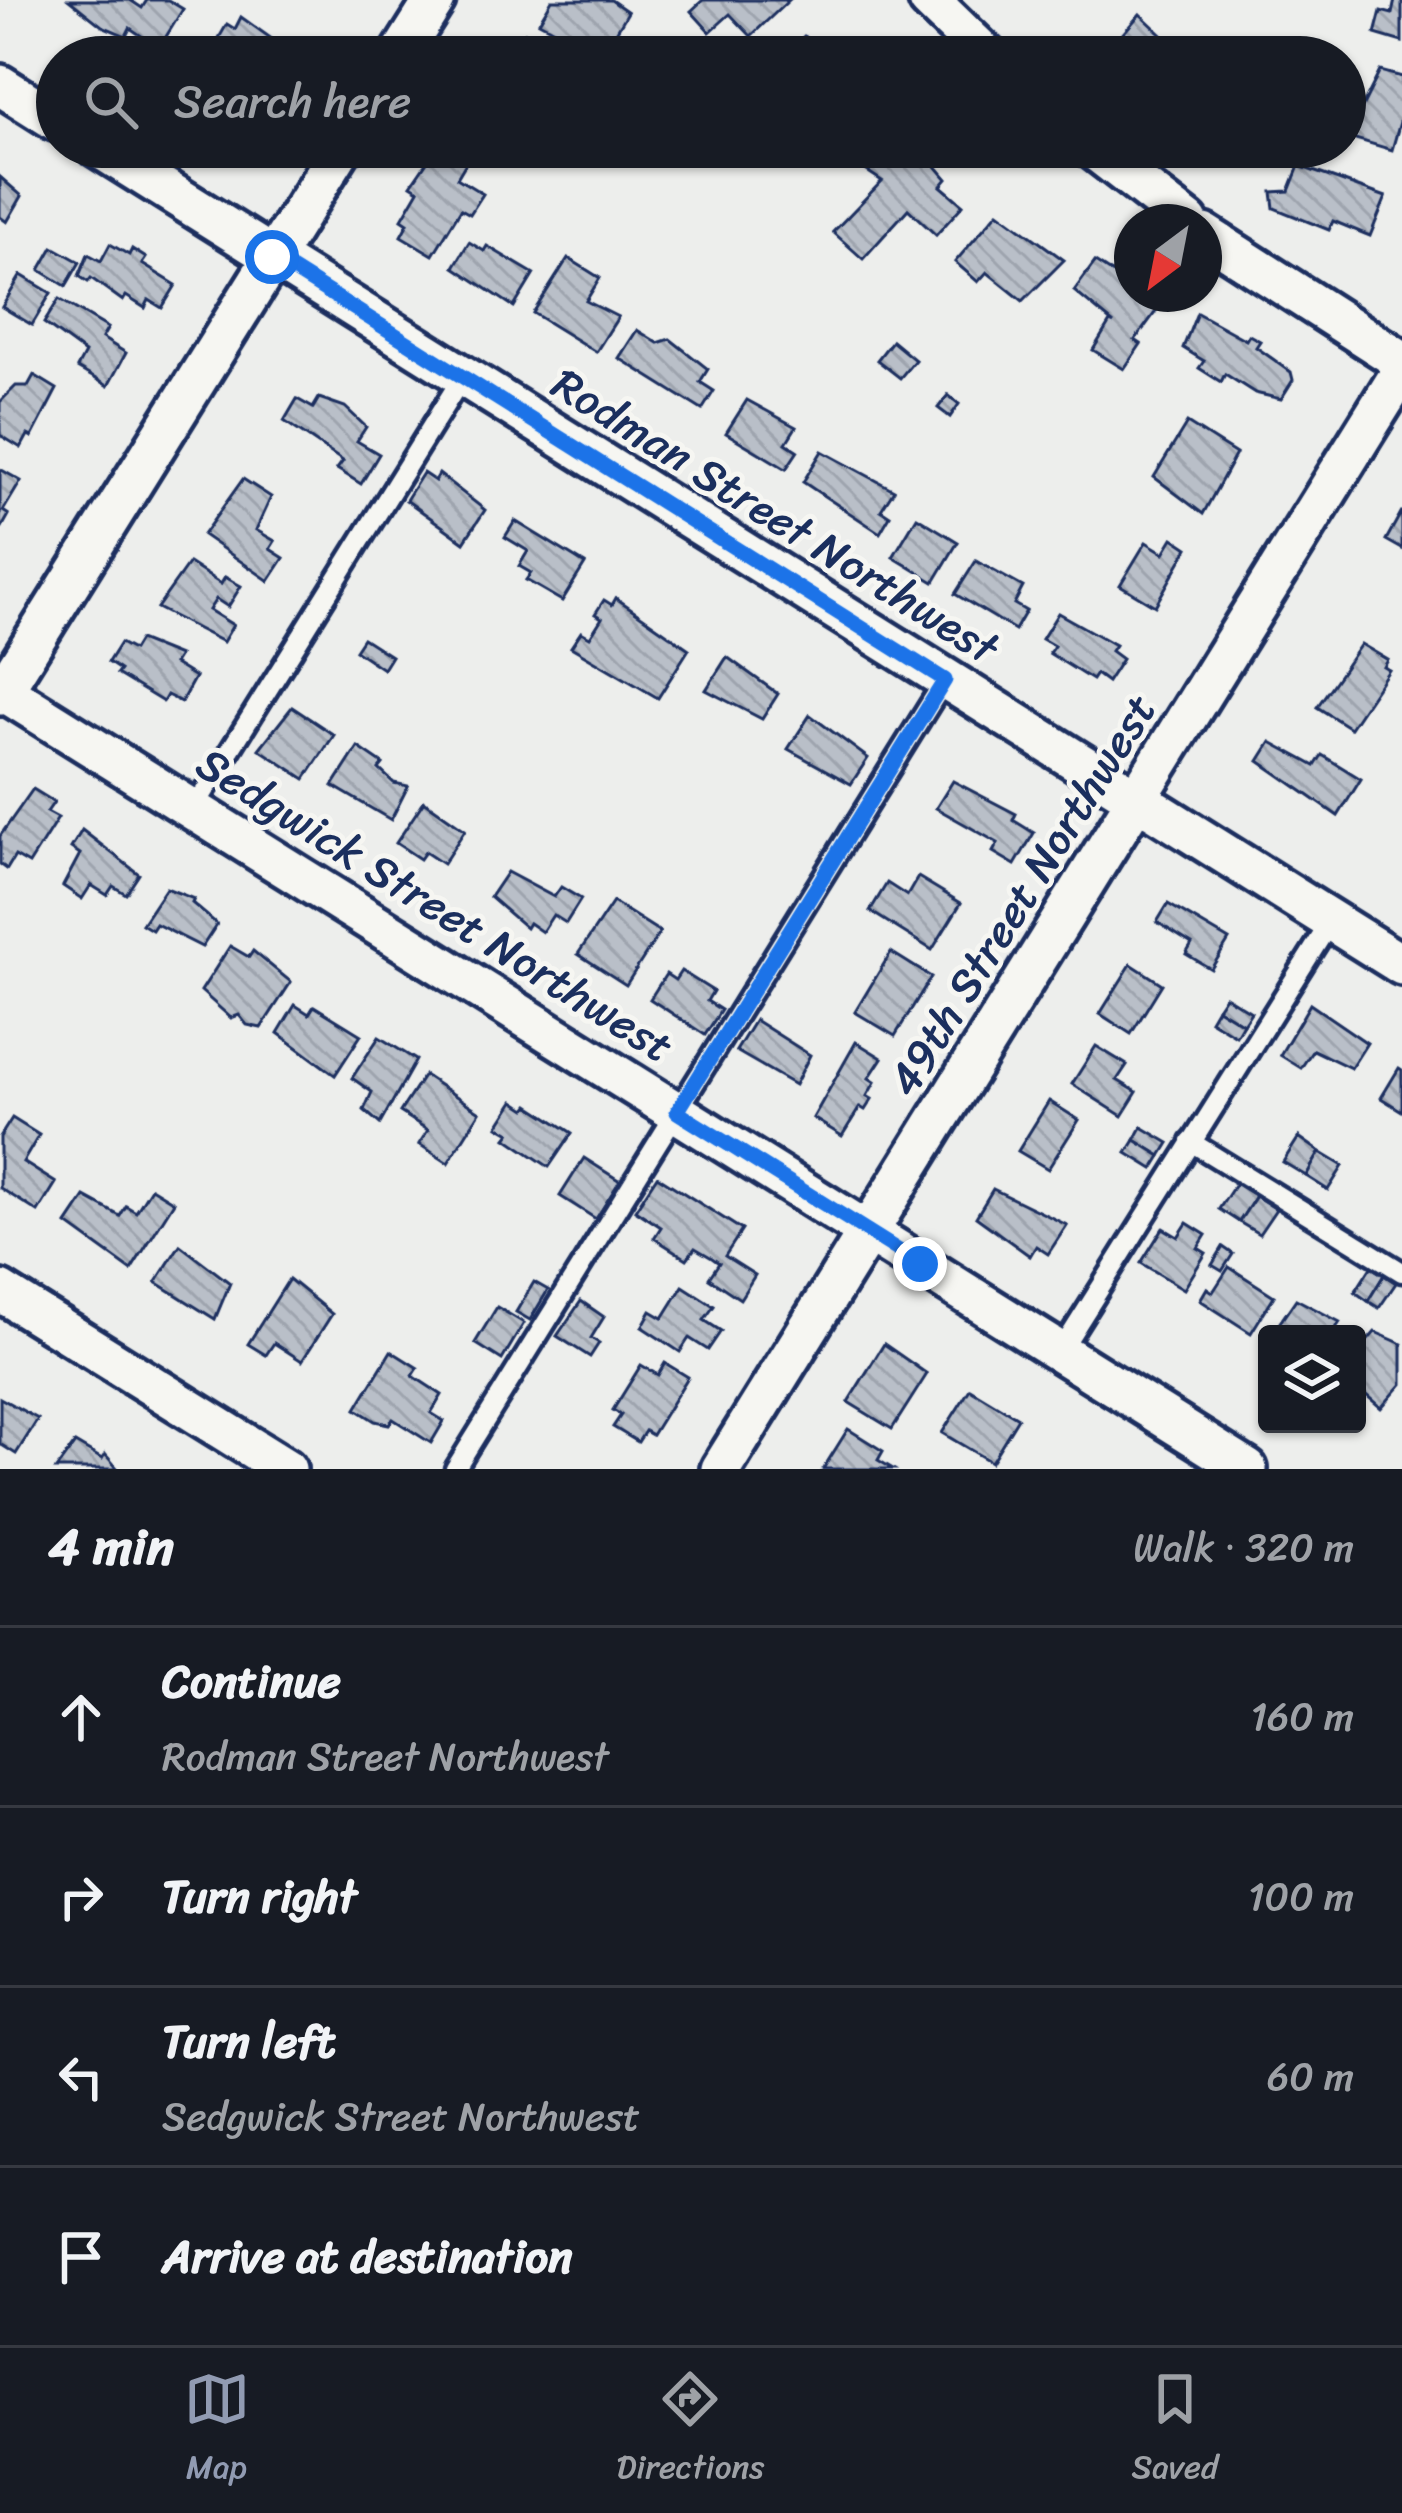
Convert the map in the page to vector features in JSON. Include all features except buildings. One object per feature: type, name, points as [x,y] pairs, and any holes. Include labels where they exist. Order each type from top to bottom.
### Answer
[{"type":"street","points":[[412,36],[435,0]]},
{"type":"street","points":[[929,0],[966,36]]},
{"type":"street","points":[[0,86],[36,108]]},
{"type":"street","name":"Rodman Street Northwest","points":[[131,168],[1402,965]]},
{"type":"street","points":[[1,692],[329,168]]},
{"type":"street","points":[[1118,168],[1165,204]]},
{"type":"street","points":[[1222,246],[1402,362]]},
{"type":"street","name":"49th Street Northwest","points":[[721,1469],[1402,371]]},
{"type":"street","name":"Sedgwick Street Northwest","points":[[1,692],[1247,1469]]},
{"type":"street","points":[[0,1291],[286,1469]]},
{"type":"lane","points":[[193,810],[463,376]]},
{"type":"lane","points":[[455,1469],[945,680]]},
{"type":"lane","points":[[1060,1352],[1331,921]]},
{"type":"lane","points":[[1191,1142],[1402,1272]]},
{"type":"route","points":[[272,257],[945,680],[677,1112],[920,1264]]}]
